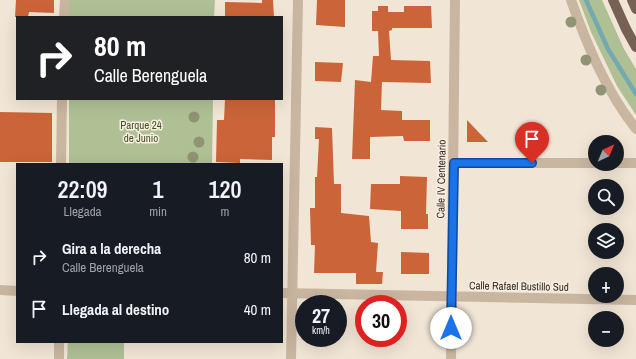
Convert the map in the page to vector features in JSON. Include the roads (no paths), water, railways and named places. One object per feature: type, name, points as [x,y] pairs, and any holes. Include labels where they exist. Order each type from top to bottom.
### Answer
[{"type":"main road","points":[[612,0],[636,47]]},
{"type":"main road","points":[[632,0],[636,9]]},
{"type":"street","points":[[64,16],[65,0]]},
{"type":"street","points":[[291,359],[287,294],[298,0]]},
{"type":"street","name":"Calle IV Centenario","points":[[451,359],[455,0]]},
{"type":"street","points":[[571,0],[596,63],[612,93],[636,129]]},
{"type":"street","points":[[61,163],[62,100]]},
{"type":"street","points":[[454,163],[588,163]]},
{"type":"street","points":[[624,163],[636,163]]},
{"type":"street","points":[[0,290],[16,290]]},
{"type":"street","name":"Calle Rafael Bustillo Sud","points":[[287,294],[636,300]]},
{"type":"street","points":[[59,343],[59,359]]},
{"type":"waterway","points":[[586,0],[608,49],[636,94]]},
{"type":"park label","name":"Parque 24 de Junio","points":[[141,131]]}]
